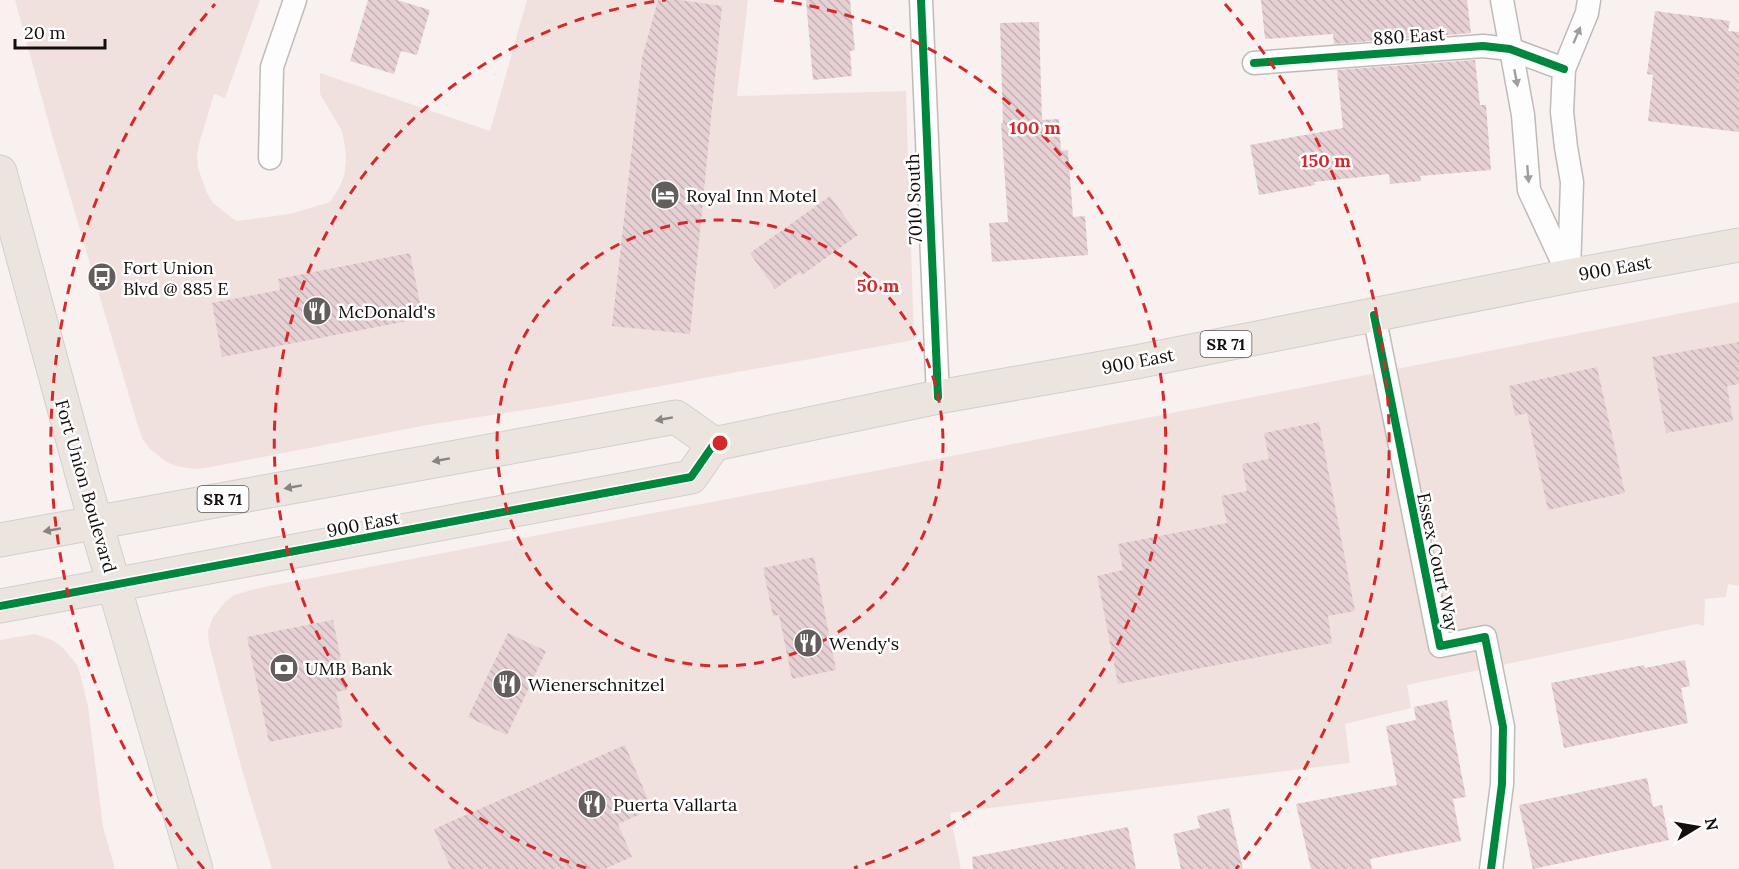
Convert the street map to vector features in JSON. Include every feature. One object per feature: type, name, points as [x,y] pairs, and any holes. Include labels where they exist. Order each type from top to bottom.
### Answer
[{"type":"main road","name":"Fort Union Boulevard","points":[[0,172],[82,478],[97,523],[196,869]]},
{"type":"main road","name":"900 East","points":[[0,606],[691,477],[714,444],[938,398],[1739,245]]},
{"type":"main road","name":"SR 71","points":[[0,540],[676,417],[714,444]]},
{"type":"street","points":[[270,158],[272,67],[295,0]]},
{"type":"street","name":"7010 South","points":[[921,0],[938,398]]},
{"type":"street","points":[[1502,0],[1522,115],[1529,190],[1569,276]]},
{"type":"street","points":[[1569,276],[1572,182],[1562,112],[1564,69],[1587,12],[1589,0]]},
{"type":"street","name":"880 East","points":[[1254,63],[1483,46],[1510,49],[1564,69]]},
{"type":"street","name":"Essex Court Way","points":[[1374,315],[1440,646],[1485,637],[1503,727],[1502,784],[1491,869]]},
{"type":"shaded area","points":[[15,0],[260,0],[225,98],[214,94],[197,155],[198,168],[207,193],[213,203],[236,221],[290,214],[330,202],[339,188],[344,176],[345,147],[342,131],[320,94],[320,73],[490,131],[527,0],[748,0],[737,96],[906,91],[914,340],[551,406],[427,425],[206,468],[176,466],[166,462],[150,449],[143,440],[138,426],[52,135]]},
{"type":"shaded area","points":[[1739,302],[1739,586],[1728,584],[1726,597],[1705,599],[1704,626],[1697,624],[1407,685],[1411,708],[1345,724],[1350,763],[950,813],[961,869],[272,869],[242,770],[209,644],[208,632],[212,619],[225,602],[234,595],[259,588],[880,470]]},
{"type":"shaded area","points":[[35,634],[54,641],[78,666],[88,706],[103,827],[115,869],[0,869],[0,640]]},
{"type":"building","points":[[368,0],[397,0],[430,10],[417,55],[401,51],[394,74],[350,61]]},
{"type":"building","name":"Royal Inn Motel","points":[[658,0],[679,0],[722,6],[690,334],[612,326],[642,58]]},
{"type":"building","points":[[806,0],[850,0],[855,50],[850,51],[852,76],[813,80]]},
{"type":"building","points":[[1261,0],[1467,0],[1471,33],[1334,44],[1333,34],[1265,39]]},
{"type":"building","points":[[1655,11],[1730,21],[1728,31],[1739,32],[1739,132],[1648,121],[1653,75],[1647,74]]},
{"type":"building","points":[[1039,22],[1042,120],[1059,119],[1061,151],[1068,150],[1073,217],[1085,216],[1088,255],[992,262],[989,223],[1008,222],[1001,123],[1003,123],[1000,23]]},
{"type":"building","points":[[1475,60],[1480,105],[1486,105],[1491,170],[1420,176],[1421,181],[1390,184],[1389,174],[1314,182],[1315,185],[1259,195],[1250,145],[1343,128],[1337,70]]},
{"type":"building","points":[[830,196],[858,235],[802,275],[800,272],[775,289],[750,253]]},
{"type":"building","name":"McDonald's","points":[[410,253],[423,318],[222,357],[212,303],[280,290],[278,279]]},
{"type":"building","points":[[1739,342],[1739,384],[1727,386],[1733,421],[1666,433],[1652,357]]},
{"type":"building","points":[[1597,367],[1625,493],[1548,510],[1527,413],[1515,416],[1509,386]]},
{"type":"building","points":[[1319,422],[1355,611],[1328,616],[1332,643],[1118,684],[1097,576],[1123,570],[1118,544],[1227,523],[1221,496],[1247,491],[1242,464],[1269,459],[1264,433]]},
{"type":"building","name":"Wendy's","points":[[814,557],[836,670],[792,679],[779,615],[773,616],[763,568]]},
{"type":"building","points":[[333,620],[347,690],[336,692],[343,727],[269,742],[247,637]]},
{"type":"building","name":"Wienerschnitzel","points":[[508,633],[546,651],[507,735],[468,717]]},
{"type":"building","points":[[1685,660],[1690,686],[1681,688],[1688,723],[1564,748],[1551,683],[1644,665],[1645,668]]},
{"type":"building","points":[[1447,700],[1466,797],[1453,799],[1461,841],[1370,859],[1372,869],[1311,869],[1296,804],[1397,785],[1386,726],[1416,720],[1414,707]]},
{"type":"building","points":[[625,745],[652,809],[618,824],[632,857],[604,869],[451,869],[434,829]]},
{"type":"building","points":[[1647,778],[1653,807],[1662,805],[1669,840],[1533,869],[1519,805]]},
{"type":"building","points":[[1229,808],[1243,869],[1181,869],[1173,834],[1200,828],[1197,816]]},
{"type":"building","points":[[1128,827],[1136,869],[973,869],[972,857]]},
{"type":"cycle path","points":[[921,0],[938,397]]},
{"type":"cycle path","points":[[1254,63],[1483,46],[1510,49],[1564,69]]},
{"type":"cycle path","points":[[1374,315],[1440,646],[1485,637],[1503,727],[1502,784],[1491,869]]},
{"type":"cycle path","points":[[0,606],[691,477],[714,444]]},
{"type":"place","name":"Royal Inn Motel","points":[[665,195]]},
{"type":"place","name":"Fort Union Blvd @ 885 E","points":[[102,277]]},
{"type":"place","name":"McDonald's","points":[[317,311]]},
{"type":"place","name":"Wendy's","points":[[808,643]]},
{"type":"place","name":"UMB Bank","points":[[284,668]]},
{"type":"place","name":"Wienerschnitzel","points":[[507,684]]},
{"type":"place","name":"Puerta Vallarta","points":[[592,804]]}]
